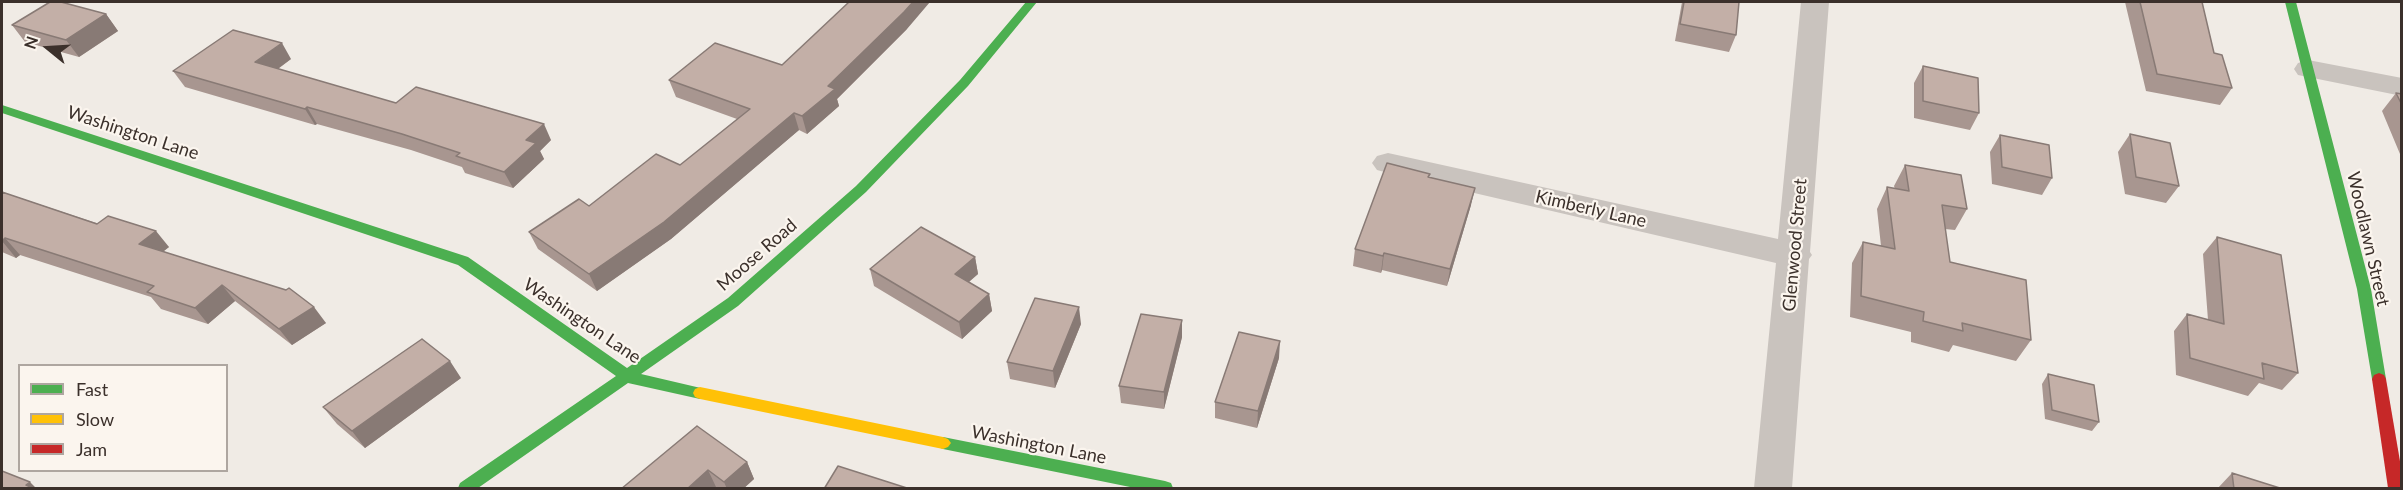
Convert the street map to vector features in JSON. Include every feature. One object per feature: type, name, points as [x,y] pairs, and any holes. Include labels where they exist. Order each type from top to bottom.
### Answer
[{"type":"street","name":"Moose Road","points":[[465,489],[733,302],[861,189],[964,83],[1031,2]]},
{"type":"street","name":"Glenwood Street","points":[[1773,489],[1795,255],[1815,2]]},
{"type":"street","name":"Woodlawn Street","points":[[2290,2],[2364,289],[2396,489]]},
{"type":"street","points":[[2308,69],[2402,87]]},
{"type":"street","name":"Washington Lane","points":[[2,109],[463,261],[628,377],[764,408],[1165,489]]},
{"type":"street","name":"Kimberly Lane","points":[[1388,163],[1795,255]]},
{"type":"building","points":[[50,2],[61,2],[106,14],[66,40],[12,25]]},
{"type":"building","points":[[849,2],[913,2],[828,86],[835,89],[802,116],[794,113],[664,222],[589,274],[529,232],[579,199],[589,206],[656,154],[680,165],[750,109],[669,80],[715,43],[782,65]]},
{"type":"building","points":[[1684,2],[1739,2],[1736,35],[1680,24]]},
{"type":"building","points":[[2140,2],[2202,2],[2214,53],[2222,55],[2232,88],[2157,74]]},
{"type":"building","points":[[233,30],[282,43],[255,62],[396,103],[416,87],[544,124],[526,140],[536,143],[504,172],[456,156],[460,153],[402,134],[173,71]]},
{"type":"building","points":[[1923,66],[1978,78],[1979,113],[1923,101]]},
{"type":"building","points":[[2396,93],[2402,94],[2402,105]]},
{"type":"building","points":[[2130,134],[2170,143],[2179,186],[2136,177]]},
{"type":"building","points":[[2000,135],[2049,145],[2052,178],[2002,167]]},
{"type":"building","points":[[1387,163],[1430,174],[1428,177],[1475,188],[1450,269],[1384,253],[1383,256],[1355,249]]},
{"type":"building","points":[[1905,165],[1961,175],[1967,209],[1942,205],[1950,262],[2026,280],[2031,340],[1962,323],[1963,331],[1923,321],[1924,312],[1861,296],[1863,242],[1895,249],[1887,187],[1909,191]]},
{"type":"building","points":[[2,192],[97,224],[108,216],[156,231],[139,244],[286,290],[289,288],[314,307],[279,329],[222,285],[195,308],[147,292],[154,286],[5,238],[2,241]]},
{"type":"building","points":[[921,227],[975,257],[955,274],[989,294],[959,322],[870,269]]},
{"type":"building","points":[[2217,237],[2281,255],[2298,373],[2262,363],[2264,379],[2190,358],[2187,314],[2224,324]]},
{"type":"building","points":[[1035,298],[1079,307],[1053,371],[1007,362]]},
{"type":"building","points":[[1141,314],[1182,320],[1164,392],[1119,386]]},
{"type":"building","points":[[1239,332],[1280,341],[1258,411],[1215,402]]},
{"type":"building","points":[[422,339],[450,361],[352,431],[323,407]]},
{"type":"building","points":[[2048,374],[2094,385],[2099,422],[2052,410]]},
{"type":"building","points":[[697,426],[747,462],[724,482],[708,470],[687,489],[621,489]]},
{"type":"building","points":[[838,466],[910,489],[824,489]]},
{"type":"building","points":[[2,471],[30,482],[26,485],[35,489],[2,489]]},
{"type":"building","points":[[2232,473],[2283,489],[2234,489]]},
{"type":"traffic: fast","points":[[466,488],[733,302],[861,189],[964,83],[1031,2]]},
{"type":"traffic: fast","points":[[2290,2],[2364,289],[2379,379]]},
{"type":"traffic: fast","points":[[2,109],[463,261],[628,377],[700,393]]},
{"type":"traffic: fast","points":[[943,443],[1165,488]]},
{"type":"traffic: slow","points":[[700,393],[943,443]]},
{"type":"traffic: jam","points":[[2379,379],[2396,488]]}]
